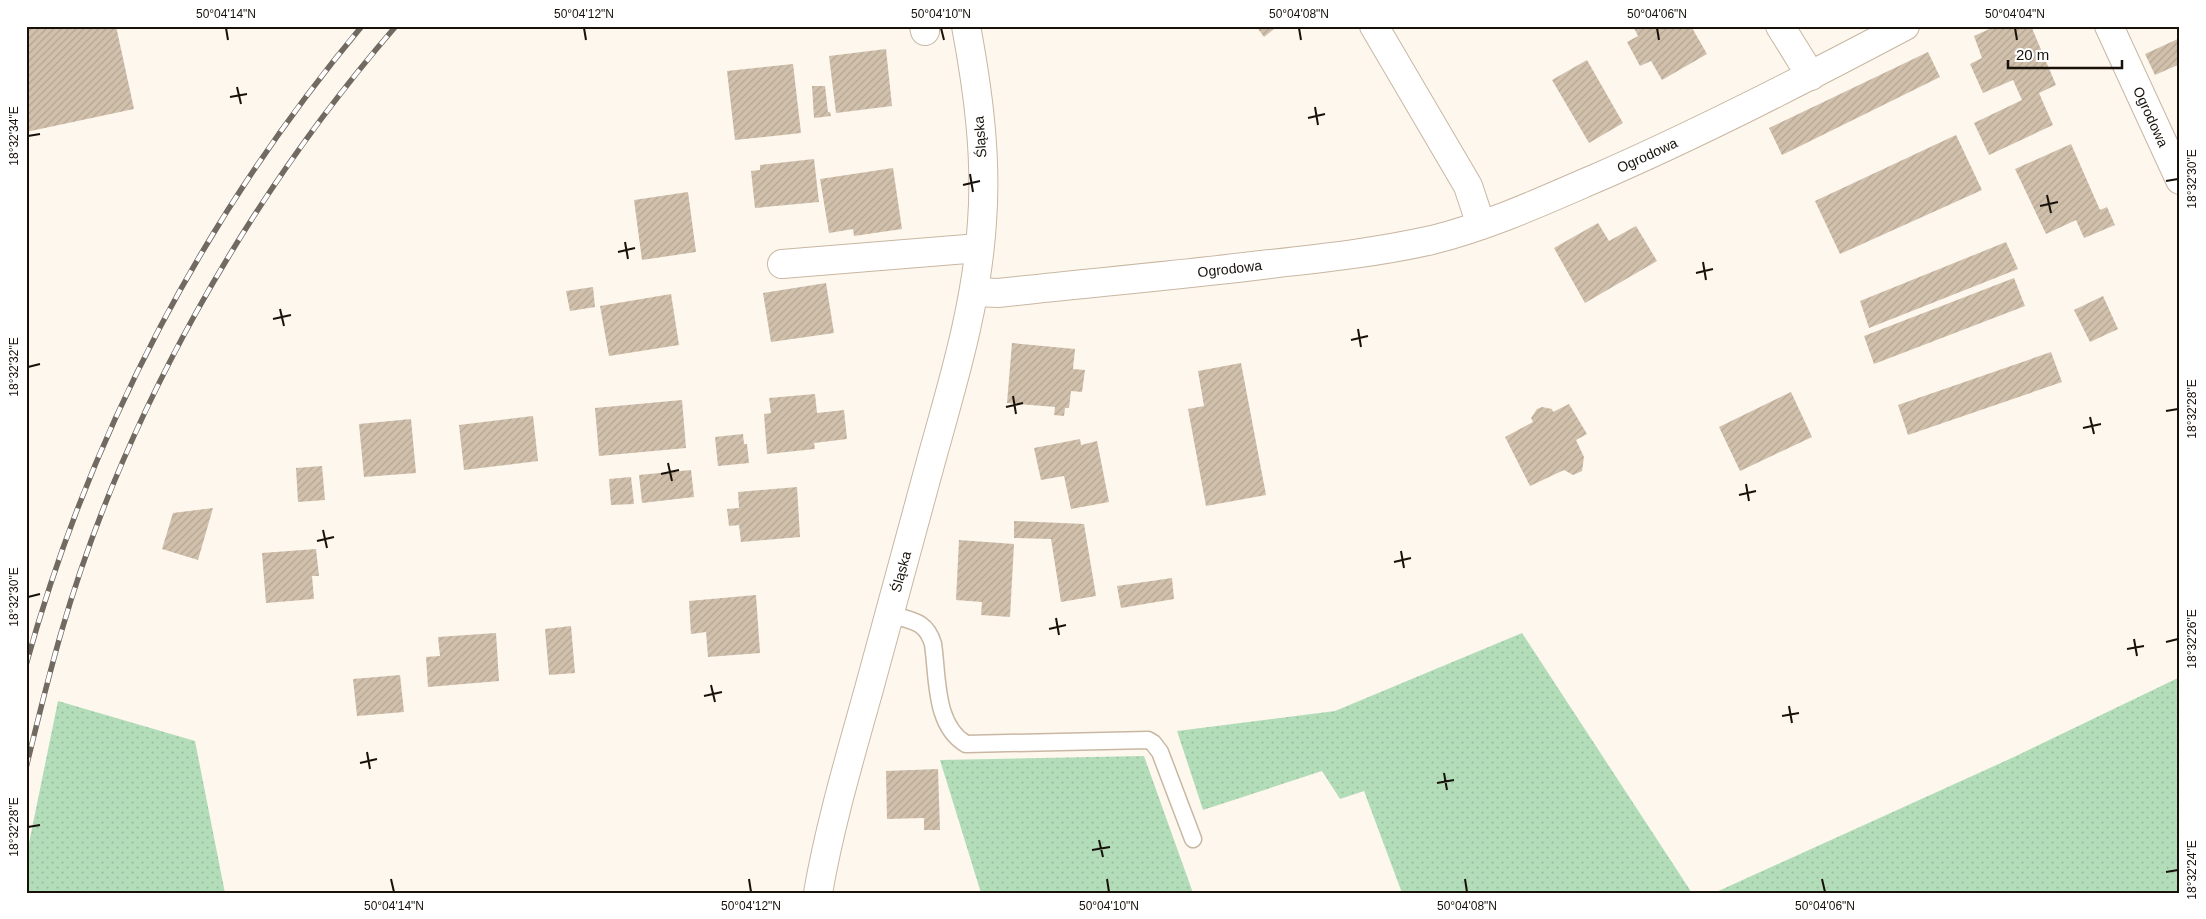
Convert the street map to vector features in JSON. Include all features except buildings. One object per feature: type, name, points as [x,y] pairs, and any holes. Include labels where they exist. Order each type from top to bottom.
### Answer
[{"type":"street","name":"Śląska","points":[[818,893],[839,798],[960,357],[975,292],[984,197],[981,139],[966,26]]},
{"type":"street","points":[[1374,26],[1468,186],[1481,225]]},
{"type":"street","points":[[1780,26],[1811,76]]},
{"type":"street","name":"Ogrodowa","points":[[975,292],[1017,291],[1335,256],[1434,239],[1481,225],[1526,208],[1650,154],[1811,76],[1905,26]]},
{"type":"street","name":"Ogrodowa","points":[[2109,26],[2180,180]]},
{"type":"street","points":[[782,264],[979,248]]},
{"type":"lane","points":[[890,614],[923,625],[930,634],[943,716],[955,738],[966,744],[1148,740],[1160,752],[1193,839]]},
{"type":"green space","points":[[1522,633],[1692,893],[1402,893],[1364,791],[1340,799],[1322,771],[1203,810],[1177,731],[1335,711]]},
{"type":"green space","points":[[2180,677],[2180,893],[1714,893],[2014,757]]},
{"type":"green space","points":[[58,701],[195,741],[225,893],[26,893],[27,853]]},
{"type":"green space","points":[[1144,756],[1193,893],[981,893],[940,760]]},
{"type":"railway","points":[[26,665],[53,578],[84,492],[120,409],[160,328],[204,248],[253,172],[305,98],[362,26]]},
{"type":"railway","points":[[26,768],[56,650],[87,551],[119,470],[155,390],[196,312],[241,236],[290,163],[341,93],[396,26]]}]
